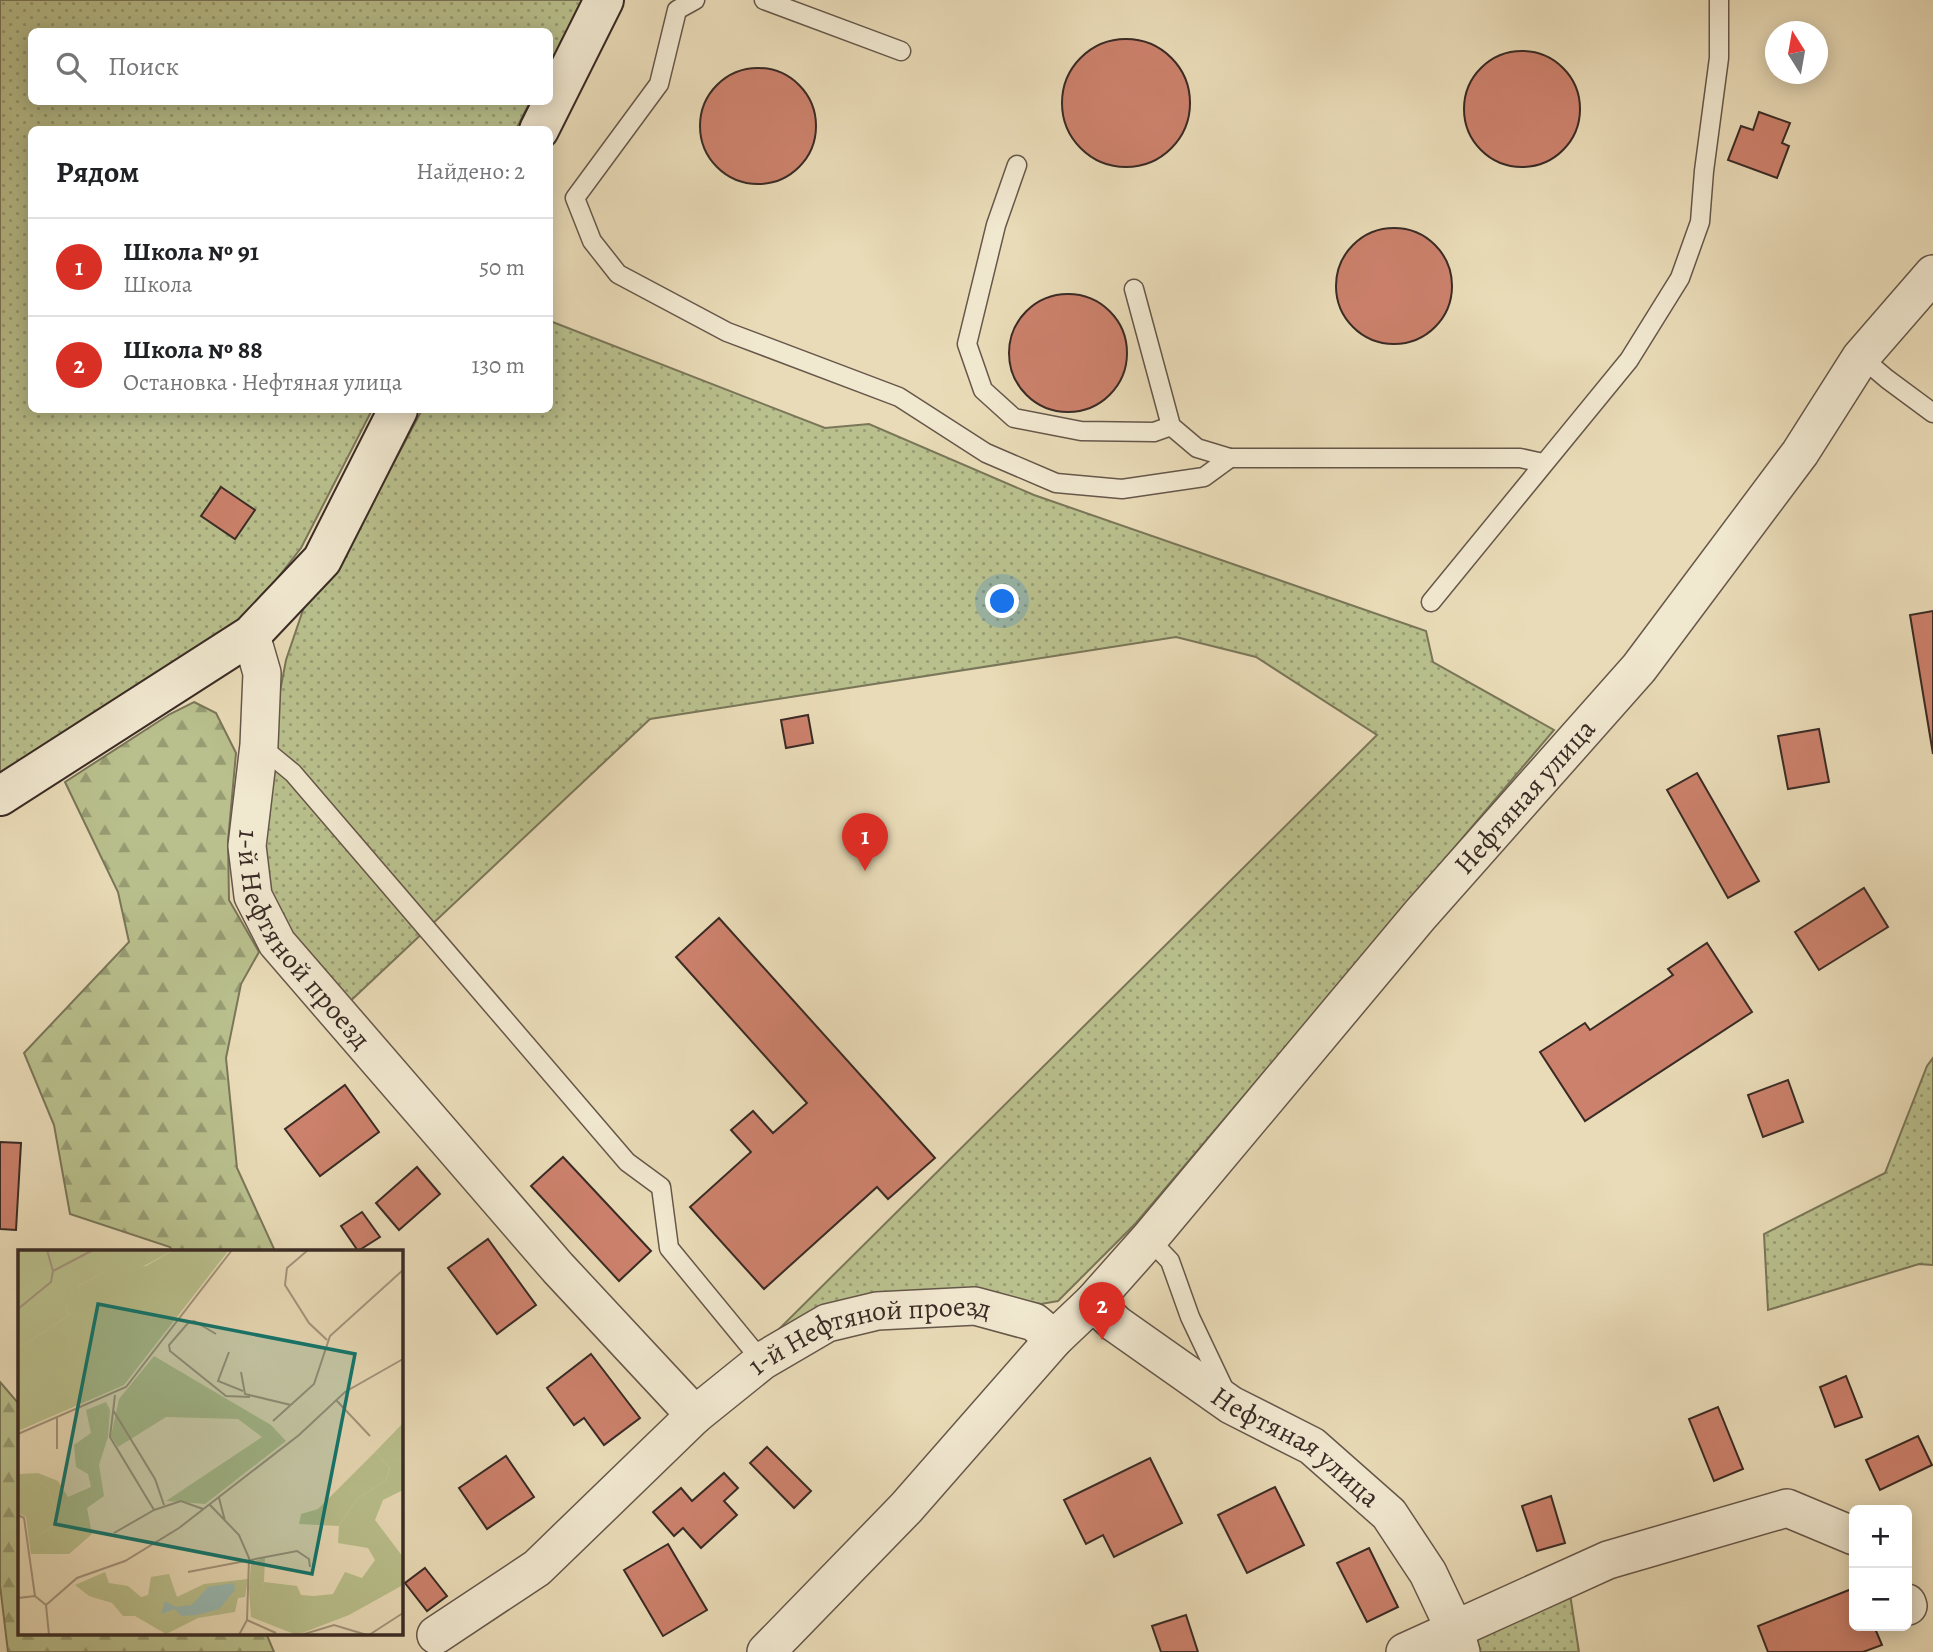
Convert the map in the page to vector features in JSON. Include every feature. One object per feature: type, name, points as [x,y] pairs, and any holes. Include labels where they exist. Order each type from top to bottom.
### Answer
[{"type":"street","points":[[553,102],[604,0]]},
{"type":"street","points":[[541,126],[552,105]]},
{"type":"street","name":"Нефтяная улица","points":[[766,1652],[906,1508],[1054,1339],[1093,1302],[1149,1239],[1420,915],[1639,668],[1800,453],[1861,357],[1933,274]]},
{"type":"street","points":[[0,796],[251,635],[322,560],[396,413]]},
{"type":"street","name":"1-й Нефтяной проезд","points":[[251,635],[262,673],[259,745],[247,846],[253,896],[276,943],[558,1268],[695,1415]]},
{"type":"street","name":"Нефтяная улица","points":[[1093,1302],[1116,1324],[1231,1405],[1312,1446],[1389,1514],[1427,1573],[1458,1641]]},
{"type":"street","name":"1-й Нефтяной проезд","points":[[436,1634],[537,1568],[695,1415],[762,1361],[827,1323],[877,1311],[975,1306],[1034,1322],[1054,1339]]},
{"type":"street","points":[[1405,1652],[1458,1641],[1608,1560],[1787,1508],[1849,1534]]},
{"type":"lane","points":[[695,0],[677,10],[659,84],[575,198],[592,241],[618,274],[727,332],[899,397],[986,453],[1056,483],[1122,489],[1204,477],[1230,458]]},
{"type":"lane","points":[[764,0],[901,51]]},
{"type":"lane","points":[[1430,602],[1629,360],[1680,278],[1700,222],[1719,58],[1719,0]]},
{"type":"lane","points":[[1017,164],[996,225],[967,344],[983,390],[1014,418],[1081,431],[1154,432],[1171,426]]},
{"type":"lane","points":[[1134,289],[1171,426],[1197,448],[1230,458],[1520,458],[1543,463]]},
{"type":"lane","points":[[1861,357],[1933,413]]},
{"type":"lane","points":[[259,745],[293,773],[627,1162],[661,1187],[669,1248],[762,1361]]},
{"type":"lane","points":[[1149,1239],[1170,1261],[1190,1317],[1231,1405]]},
{"type":"green space","points":[[0,0],[582,0],[553,58],[553,28],[28,28],[28,105],[528,105],[518,126],[28,126],[28,413],[370,413],[301,548],[252,611],[0,778]]},
{"type":"green space","points":[[553,322],[825,428],[869,424],[1034,495],[1426,631],[1433,662],[1554,730],[1136,1223],[1058,1301],[1041,1304],[979,1293],[774,1334],[1377,735],[1256,657],[1176,637],[650,719],[344,1007],[282,937],[257,845],[262,786],[286,660],[304,607],[340,563],[420,413],[553,413]]},
{"type":"green space","points":[[194,702],[216,713],[236,753],[228,841],[229,900],[259,952],[241,984],[226,1058],[237,1168],[275,1250],[172,1250],[70,1214],[54,1125],[24,1053],[129,942],[118,892],[65,782],[170,714]]},
{"type":"green space","points":[[1933,1058],[1933,1265],[1919,1264],[1768,1310],[1764,1234],[1885,1173],[1927,1066]]},
{"type":"green space","points":[[0,1382],[18,1403],[18,1634],[266,1634],[274,1652],[8,1652],[0,1585]]},
{"type":"green space","points":[[1570,1594],[1579,1652],[1474,1652],[1474,1641]]},
{"type":"building","points":[[1126,39],[1150,44],[1171,58],[1185,79],[1190,103],[1185,127],[1171,148],[1150,162],[1126,167],[1102,162],[1081,148],[1067,127],[1062,103],[1067,79],[1081,58],[1102,44]]},
{"type":"building","points":[[1522,51],[1544,55],[1563,68],[1576,87],[1580,109],[1576,131],[1563,150],[1544,163],[1522,167],[1500,163],[1481,150],[1468,131],[1464,109],[1468,87],[1481,68],[1500,55]]},
{"type":"building","points":[[758,68],[780,72],[799,85],[812,104],[816,126],[812,148],[799,167],[780,180],[758,184],[736,180],[717,167],[704,148],[700,126],[704,104],[717,85],[736,72]]},
{"type":"building","points":[[1759,112],[1790,123],[1782,143],[1789,146],[1777,178],[1728,160],[1741,126],[1753,130]]},
{"type":"building","points":[[1394,228],[1416,232],[1435,245],[1448,264],[1452,286],[1448,308],[1435,327],[1416,340],[1394,344],[1372,340],[1353,327],[1340,308],[1336,286],[1340,264],[1353,245],[1372,232]]},
{"type":"building","points":[[1068,294],[1091,298],[1110,311],[1123,330],[1127,353],[1123,376],[1110,395],[1091,408],[1068,412],[1045,408],[1026,395],[1013,376],[1009,353],[1013,330],[1026,311],[1045,298]]},
{"type":"building","points":[[221,487],[255,510],[235,539],[201,516]]},
{"type":"building","points":[[1933,611],[1933,754],[1910,615]]},
{"type":"building","points":[[808,715],[813,743],[786,748],[781,720]]},
{"type":"building","points":[[1819,729],[1829,782],[1788,789],[1778,736]]},
{"type":"building","points":[[1697,773],[1759,881],[1728,898],[1667,790]]},
{"type":"building","points":[[1864,888],[1888,927],[1819,970],[1795,932]]},
{"type":"building","points":[[719,918],[935,1158],[888,1199],[877,1187],[764,1289],[690,1207],[751,1152],[731,1130],[753,1111],[773,1133],[807,1103],[676,957]]},
{"type":"building","points":[[1707,943],[1752,1012],[1585,1121],[1540,1052],[1585,1023],[1590,1030],[1673,975],[1668,969]]},
{"type":"building","points":[[1788,1080],[1803,1122],[1763,1137],[1748,1095]]},
{"type":"building","points":[[345,1085],[379,1132],[320,1176],[285,1129]]},
{"type":"building","points":[[0,1142],[21,1143],[16,1230],[0,1229]]},
{"type":"building","points":[[563,1157],[651,1251],[619,1281],[531,1186]]},
{"type":"building","points":[[417,1167],[440,1194],[399,1230],[376,1203]]},
{"type":"building","points":[[362,1212],[380,1237],[357,1250],[341,1226]]},
{"type":"building","points":[[488,1239],[536,1305],[497,1334],[448,1268]]},
{"type":"building","points":[[591,1354],[640,1418],[604,1445],[584,1418],[574,1425],[547,1388]]},
{"type":"building","points":[[1846,1376],[1862,1417],[1835,1427],[1820,1387]]},
{"type":"building","points":[[1718,1407],[1743,1469],[1714,1481],[1689,1419]]},
{"type":"building","points":[[1918,1436],[1932,1465],[1880,1490],[1866,1460]]},
{"type":"building","points":[[767,1447],[811,1491],[794,1508],[750,1463]]},
{"type":"building","points":[[506,1456],[534,1497],[487,1529],[459,1488]]},
{"type":"building","points":[[1150,1458],[1182,1523],[1114,1557],[1103,1535],[1086,1544],[1064,1500]]},
{"type":"building","points":[[724,1473],[738,1488],[724,1501],[737,1515],[701,1548],[683,1528],[674,1536],[653,1512],[681,1488],[692,1501]]},
{"type":"building","points":[[1275,1487],[1304,1545],[1247,1573],[1218,1515]]},
{"type":"building","points":[[1551,1496],[1565,1543],[1537,1551],[1522,1506]]},
{"type":"building","points":[[668,1544],[707,1610],[663,1636],[624,1570]]},
{"type":"building","points":[[1369,1548],[1398,1607],[1367,1622],[1337,1563]]},
{"type":"building","points":[[425,1568],[447,1596],[427,1611],[405,1583]]},
{"type":"building","points":[[1849,1590],[1849,1631],[1876,1631],[1882,1645],[1863,1652],[1768,1652],[1758,1626]]},
{"type":"building","points":[[1186,1615],[1198,1652],[1161,1652],[1152,1626]]},
{"type":"place","name":"Школа № 91","points":[[865,871]]},
{"type":"place","name":"Школа № 88","points":[[1102,1340]]}]
